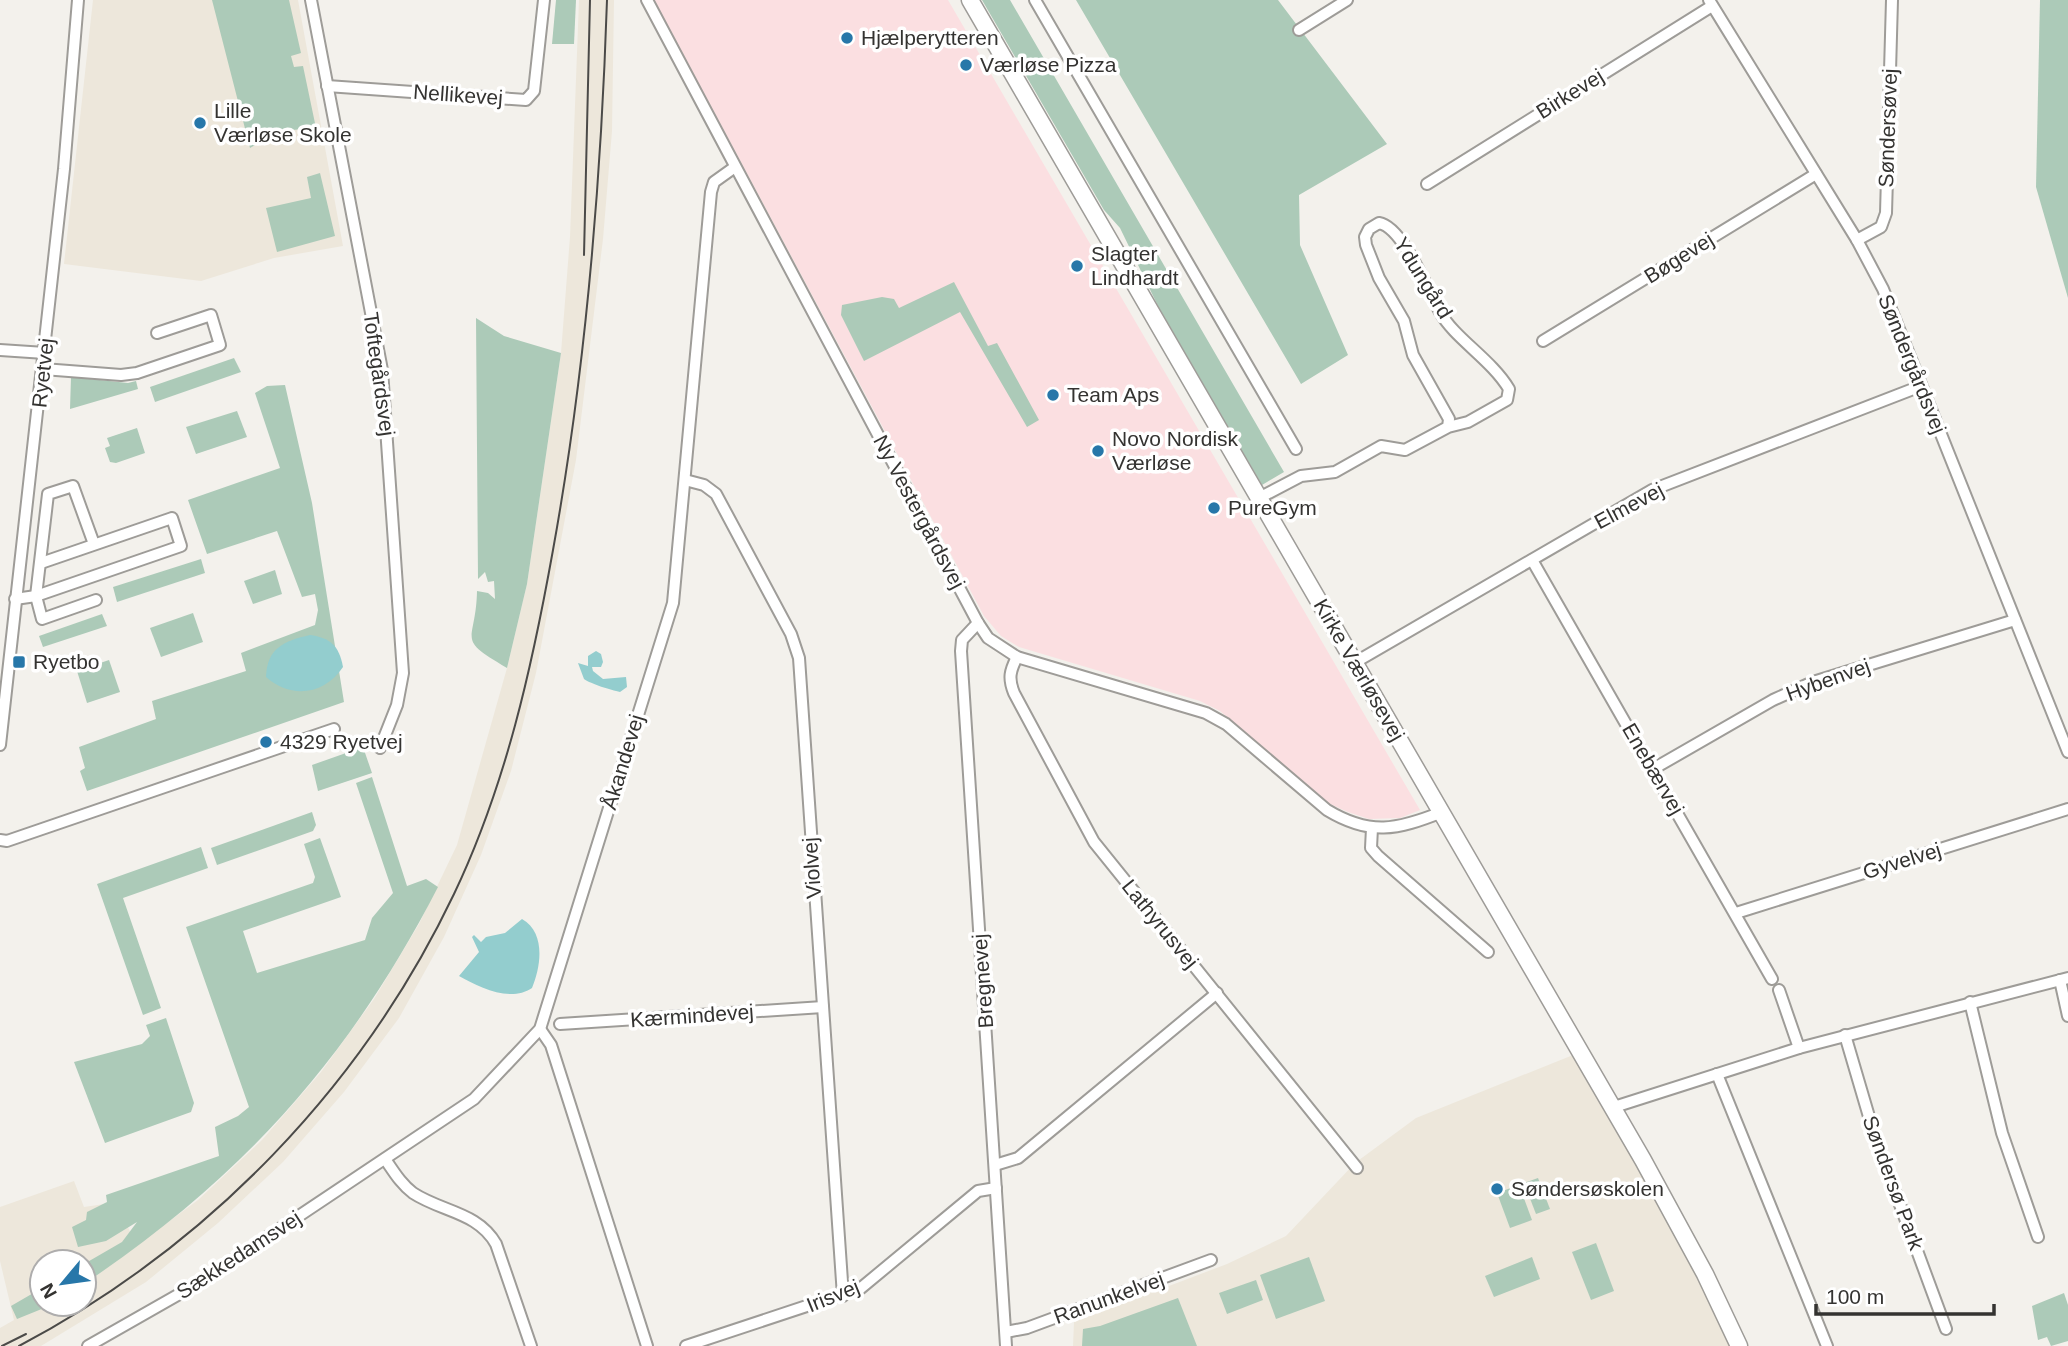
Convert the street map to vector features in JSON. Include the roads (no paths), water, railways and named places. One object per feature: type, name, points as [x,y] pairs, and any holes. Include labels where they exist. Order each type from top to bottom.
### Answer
[{"type":"street","name":"Ryetvej","points":[[0,745],[45,353],[71,101],[78,0]]},
{"type":"street","name":"Toftegårdsvej","points":[[311,0],[385,394],[403,673],[397,705],[380,748]]},
{"type":"street","name":"Nellikevej","points":[[327,86],[526,100],[534,91],[544,0]]},
{"type":"street","name":"Ny Vestergårdsvej","points":[[647,0],[988,638],[1017,657],[1206,713],[1226,724],[1327,810],[1345,821],[1372,828],[1402,826],[1442,812]]},
{"type":"street","name":"Kirke Værløsevej","points":[[970,0],[1442,812],[1705,1274],[1739,1346]]},
{"type":"street","points":[[1035,0],[1296,449]]},
{"type":"street","points":[[1299,30],[1347,0]]},
{"type":"street","name":"Søndersøvej","points":[[1857,240],[1881,227],[1886,213],[1892,0]]},
{"type":"street","name":"Søndergårdsvej","points":[[1711,3],[1857,240],[1883,289],[2068,752]]},
{"type":"street","name":"Birkevej","points":[[1427,184],[1711,3]]},
{"type":"street","name":"Åkandevej","points":[[540,1029],[673,603],[711,192],[714,182],[735,167]]},
{"type":"street","name":"Bøgevej","points":[[1543,341],[1816,174]]},
{"type":"street","name":"Ydungård","points":[[1259,498],[1301,476],[1335,472],[1381,446],[1405,450],[1448,427],[1461,425],[1507,400],[1509,389],[1500,373],[1442,316],[1401,239],[1391,228],[1380,223],[1369,229],[1365,237],[1366,245],[1379,278],[1404,321],[1413,355],[1449,419],[1448,427]]},
{"type":"street","points":[[43,369],[129,374],[220,345],[211,315],[157,333]]},
{"type":"street","points":[[0,350],[45,353]]},
{"type":"street","name":"Elmevej","points":[[1354,663],[1653,490],[1921,386]]},
{"type":"street","name":"Violvej","points":[[685,480],[704,485],[716,494],[791,634],[799,658],[843,1296]]},
{"type":"street","points":[[94,544],[73,486],[48,494],[36,596],[43,619],[96,600]]},
{"type":"street","points":[[15,599],[36,596],[181,547],[172,518],[40,562]]},
{"type":"street","name":"Enebærvej","points":[[1532,560],[1772,979]]},
{"type":"street","name":"Hybenvej","points":[[1653,769],[1773,700],[1813,682],[2015,620]]},
{"type":"street","name":"Bregnevej","points":[[978,623],[962,640],[961,651],[1006,1346]]},
{"type":"street","name":"Lathyrusvej","points":[[1017,657],[1010,670],[1009,681],[1094,842],[1357,1168]]},
{"type":"street","points":[[0,840],[8,841],[334,729]]},
{"type":"street","name":"Gyvelvej","points":[[1736,913],[2068,809]]},
{"type":"street","points":[[1372,828],[1371,848],[1378,856],[1488,951]]},
{"type":"street","points":[[1611,1108],[1799,1048],[2064,979],[2068,1016]]},
{"type":"street","points":[[1779,990],[1799,1048]]},
{"type":"street","points":[[995,1166],[1017,1158],[1217,993]]},
{"type":"street","points":[[1970,1002],[2002,1133],[2038,1237]]},
{"type":"street","name":"Kærmindevej","points":[[560,1024],[823,1007]]},
{"type":"street","points":[[540,1029],[551,1045],[647,1346]]},
{"type":"street","name":"Sækkedamsvej","points":[[88,1346],[167,1303],[474,1099],[540,1029]]},
{"type":"street","name":"Søndersø Park","points":[[1845,1035],[1875,1137],[1946,1329]]},
{"type":"street","points":[[1717,1074],[1827,1346]]},
{"type":"street","points":[[386,1159],[402,1184],[416,1195],[477,1222],[489,1231],[496,1244],[531,1346]]},
{"type":"street","name":"Irisvej","points":[[686,1346],[861,1288],[978,1191],[996,1188]]},
{"type":"street","name":"Ranunkelvej","points":[[1006,1332],[1027,1328],[1211,1260]]},
{"type":"water","points":[[310,635],[323,638],[336,648],[343,667],[336,676],[308,691],[286,689],[266,677],[270,659],[279,647]]},
{"type":"water","points":[[596,651],[601,654],[603,662],[601,667],[592,667],[593,671],[603,679],[626,677],[627,687],[620,692],[584,679],[578,663],[588,666],[588,656]]},
{"type":"water","points":[[522,919],[530,925],[538,941],[538,970],[532,988],[505,994],[485,989],[459,976],[479,952],[472,937],[474,935],[481,942],[486,937],[505,933]]},
{"type":"tram line","points":[[584,255],[590,0]]},
{"type":"tram line","points":[[19,1346],[88,1306],[154,1260],[215,1210],[273,1155],[326,1095],[374,1032],[417,965],[472,853],[503,768],[526,682],[565,482],[590,276],[601,138],[607,0]]},
{"type":"tram line","points":[[2,1346],[26,1334]]},
{"type":"place","name":"Hjælperytteren","points":[[847,38]]},
{"type":"place","name":"Værløse Pizza","points":[[966,65]]},
{"type":"place","name":"Lille Værløse Skole","points":[[200,123]]},
{"type":"place","name":"Slagter Lindhardt","points":[[1077,266]]},
{"type":"place","name":"Team Aps","points":[[1053,395]]},
{"type":"place","name":"Novo Nordisk Værløse","points":[[1098,451]]},
{"type":"place","name":"PureGym","points":[[1214,508]]},
{"type":"place","name":"Ryetbo","points":[[19,662]]},
{"type":"place","name":"4329 Ryetvej","points":[[266,742]]},
{"type":"place","name":"Søndersøskolen","points":[[1497,1189]]}]
